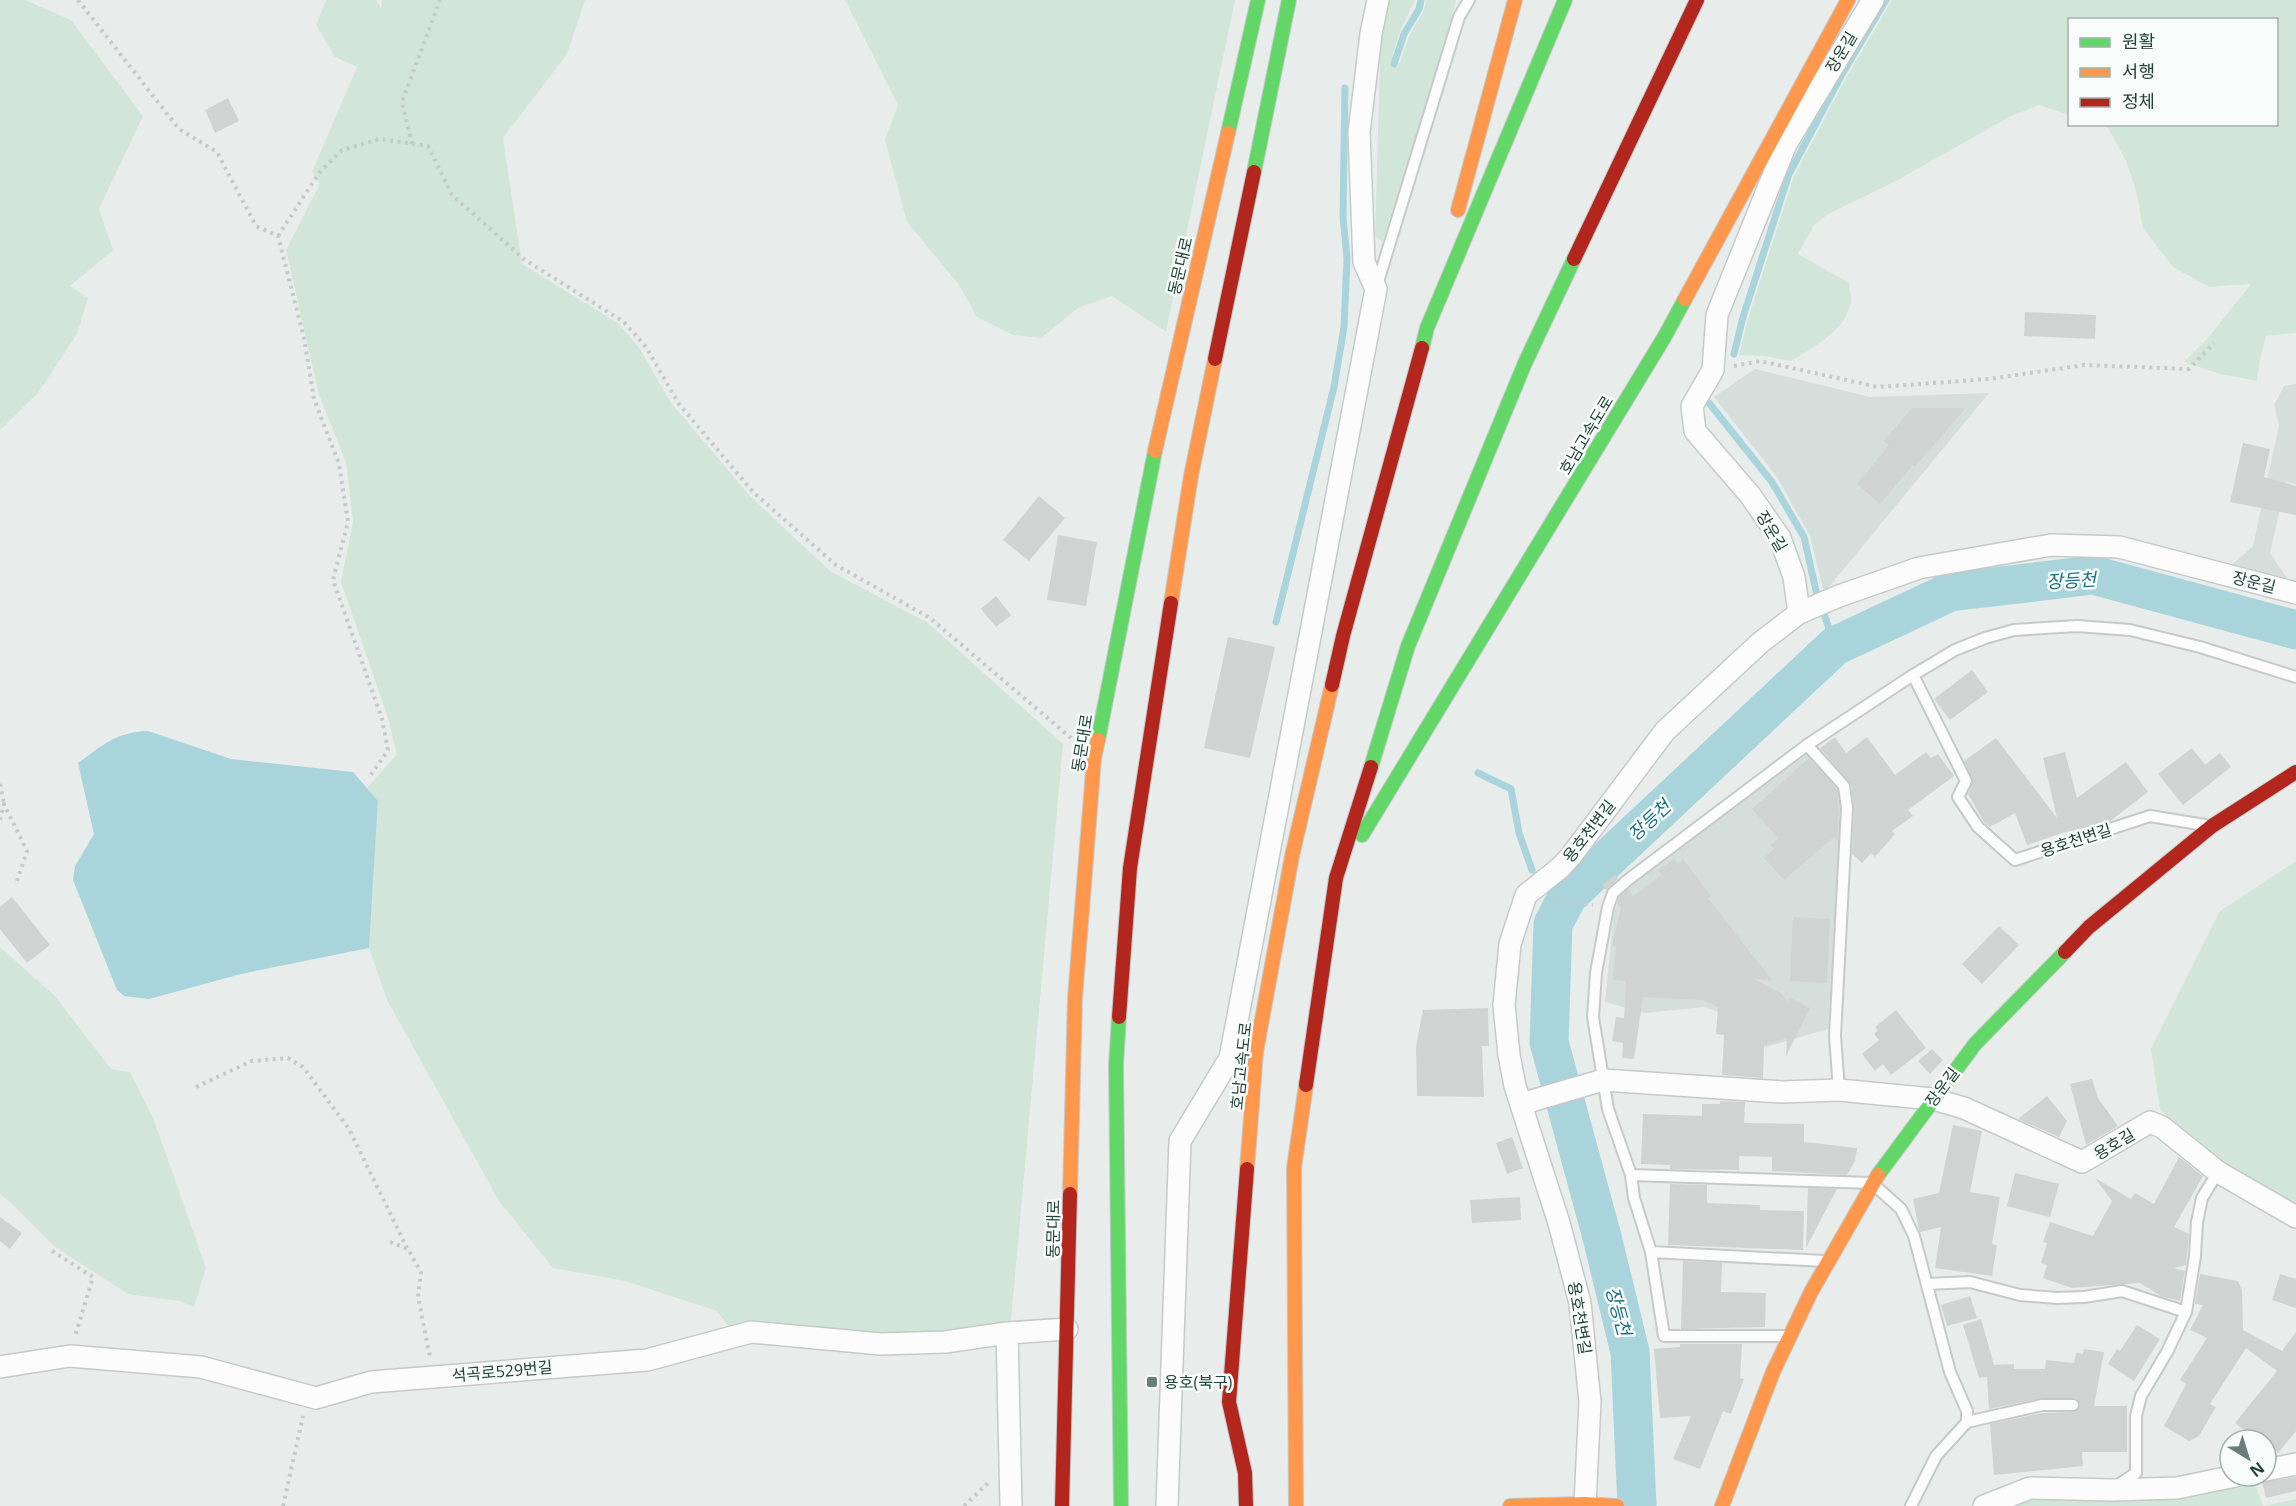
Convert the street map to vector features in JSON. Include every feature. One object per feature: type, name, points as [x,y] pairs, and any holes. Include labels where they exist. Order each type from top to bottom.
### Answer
[{"type":"main road","name":"동문대로","points":[[1062,1506],[1075,998],[1094,758],[1150,473],[1258,0]]},
{"type":"main road","points":[[1121,1506],[1116,1065],[1120,970],[1130,868],[1191,476],[1289,0]]},
{"type":"main road","name":"호남고속도로","points":[[1246,1506],[1245,1473],[1230,1402],[1256,1052],[1292,856],[1343,636],[1515,0]]},
{"type":"main road","name":"호남고속도로","points":[[1343,636],[1427,328],[1565,0]]},
{"type":"main road","name":"호남고속도로","points":[[1296,1506],[1294,1168],[1336,878],[1408,646],[1526,363],[1697,0]]},
{"type":"main road","name":"호남고속도로","points":[[1336,878],[1665,336],[1848,0]]},
{"type":"main road","name":"장운길","points":[[1722,1506],[1754,1419],[1810,1292],[1872,1183],[1975,1044],[2089,927],[2212,826],[2296,772]]},
{"type":"main road","points":[[1510,1506],[1593,1504],[1617,1506]]},
{"type":"street","points":[[1167,1506],[1180,1141],[1230,1058],[1376,289],[1364,262],[1359,132],[1371,34],[1378,0]]},
{"type":"street","name":"장운길","points":[[1873,0],[1786,144],[1717,315],[1713,370],[1692,406],[1695,431],[1749,495],[1780,538],[1794,577],[1799,613],[1839,596],[1919,568],[2051,545],[2119,547],[2296,593]]},
{"type":"street","name":"용호천변길","points":[[1593,1504],[1590,1402],[1580,1303],[1526,1102],[1509,1055],[1504,1005],[1510,944],[1526,895],[1571,856],[1665,731],[1761,642],[1799,613]]},
{"type":"street","points":[[1526,1102],[1595,1082],[1782,1092],[1839,1090],[1933,1099]]},
{"type":"street","name":"용호길","points":[[1933,1099],[1964,1108],[2082,1162],[2150,1122],[2162,1127],[2218,1172],[2296,1217]]},
{"type":"street","name":"석곡로529번길","points":[[0,1367],[70,1356],[201,1367],[316,1398],[371,1382],[647,1360],[751,1332],[881,1344],[945,1342],[1007,1333],[1066,1329]]},
{"type":"street","points":[[1007,1333],[1011,1506]]},
{"type":"street","points":[[2278,1468],[2296,1464]]},
{"type":"street","points":[[1984,1506],[2030,1488],[2111,1490],[2177,1488],[2218,1480]]},
{"type":"lane","points":[[1376,289],[1459,17],[1469,0]]},
{"type":"lane","points":[[1790,1336],[1664,1336],[1651,1252],[1634,1198],[1631,1175],[1608,1109],[1595,1082],[1593,1017],[1596,973],[1608,907],[1614,893],[1629,879],[1807,745],[1913,675],[1955,650],[1985,638],[2014,630],[2077,626],[2130,630],[2200,647],[2296,677]]},
{"type":"lane","name":"용호천변길","points":[[1913,675],[1965,781],[1959,797],[1978,827],[2015,860],[2150,816],[2212,826]]},
{"type":"lane","points":[[1807,745],[1844,786],[1847,808],[1835,1036],[1839,1090]]},
{"type":"lane","points":[[2111,1490],[2136,1473],[2136,1416],[2141,1396],[2167,1352],[2186,1312],[2202,1198],[2218,1172]]},
{"type":"lane","points":[[1631,1175],[1872,1183],[1901,1209],[1914,1236],[1950,1372],[1967,1411],[1967,1422]]},
{"type":"lane","points":[[1651,1252],[1828,1262]]},
{"type":"lane","points":[[1927,1284],[1970,1282],[2020,1295],[2057,1298],[2084,1297],[2122,1291],[2186,1312]]},
{"type":"lane","points":[[1911,1506],[1936,1456],[1967,1422],[2042,1405],[2073,1405]]},
{"type":"path","points":[[78,0],[179,129],[218,152],[256,226],[278,236]]},
{"type":"path","points":[[412,144],[402,102],[440,0]]},
{"type":"path","points":[[370,776],[388,750],[382,719],[333,580],[348,522],[339,464],[314,399],[304,338],[278,236],[319,173],[342,150],[380,139],[428,146],[452,195],[525,260],[624,322],[646,347],[679,404],[754,493],[836,565],[930,618],[1094,758]]},
{"type":"path","points":[[1713,370],[1760,361],[1878,387],[1989,379],[2084,365],[2189,369],[2214,343]]},
{"type":"path","points":[[0,784],[4,804],[27,851],[16,884]]},
{"type":"path","points":[[0,820],[4,804]]},
{"type":"path","points":[[1550,898],[1597,906]]},
{"type":"path","points":[[196,1087],[252,1061],[288,1058],[303,1067],[349,1129],[408,1249]]},
{"type":"path","points":[[52,1251],[93,1277],[70,1356]]},
{"type":"shaded area","points":[[1755,369],[1870,397],[1989,393],[1824,593],[1810,536],[1777,477],[1714,397]]},
{"type":"shaded area","points":[[2296,384],[2296,484],[2286,482],[2270,553],[2287,578],[2228,568],[2253,546],[2279,425],[2274,405],[2284,386]]},
{"type":"shaded area","points":[[1805,755],[1812,756],[1837,786],[1842,808],[1828,1029],[1766,1047],[1742,1020],[1704,1007],[1645,1013],[1605,1002],[1614,912],[1620,897],[1631,885]]},
{"type":"green space","points":[[0,0],[25,0],[71,20],[143,116],[99,209],[113,250],[70,286],[88,298],[77,334],[38,393],[0,430]]},
{"type":"green space","points":[[326,0],[376,0],[381,8],[382,0],[585,0],[567,54],[503,138],[522,264],[619,324],[640,349],[671,403],[750,496],[830,571],[928,623],[1063,744],[1011,1321],[942,1334],[884,1336],[754,1320],[731,1330],[717,1311],[625,1281],[553,1268],[499,1201],[387,1000],[369,948],[378,801],[367,788],[397,754],[388,718],[341,582],[353,522],[346,462],[319,395],[286,250],[320,184],[312,172],[357,67],[335,57],[316,25]]},
{"type":"green space","points":[[845,0],[1235,0],[1166,332],[1112,296],[1078,308],[1041,338],[1013,335],[977,317],[959,285],[907,222],[885,140],[898,105]]},
{"type":"green space","points":[[1388,0],[1415,0],[1400,31],[1391,61],[1400,63],[1409,36],[1424,10],[1426,0],[1456,0],[1434,79],[1382,242],[1375,236],[1380,60]]},
{"type":"green space","points":[[1892,0],[2296,0],[2296,333],[2266,336],[2257,381],[2220,374],[2184,362],[2207,339],[2251,284],[2209,287],[2173,267],[2143,228],[2137,194],[2126,161],[2108,128],[2101,126],[2278,126],[2278,18],[2068,18],[2068,115],[2039,105],[2011,116],[1896,181],[1828,214],[1814,225],[1798,254],[1849,283],[1851,302],[1843,321],[1836,330],[1818,344],[1791,361],[1765,356],[1739,355],[1748,319],[1794,176],[1846,78]]},
{"type":"green space","points":[[2296,861],[2296,1210],[2224,1164],[2160,1110],[2151,1049],[2220,911]]},
{"type":"green space","points":[[0,947],[55,996],[111,1069],[130,1072],[154,1120],[206,1268],[194,1307],[179,1301],[128,1294],[55,1247],[0,1194]]},
{"type":"green space","points":[[2218,1487],[2256,1488],[2263,1506],[2012,1506],[2033,1497],[2172,1497]]},
{"type":"green space","points":[[2296,1499],[2296,1506],[2263,1506]]},
{"type":"water","points":[[148,731],[231,759],[353,772],[378,801],[369,948],[241,974],[149,999],[124,996],[117,990],[73,880],[75,866],[94,834],[78,763],[118,737]]},
{"type":"building","points":[[228,98],[239,121],[215,133],[205,110]]},
{"type":"building","points":[[2025,312],[2096,315],[2095,339],[2024,336]]},
{"type":"building","points":[[1912,408],[1966,408],[1880,504],[1857,484],[1889,445],[1884,441]]},
{"type":"building","points":[[2243,443],[2270,449],[2264,477],[2296,486],[2296,515],[2230,502]]},
{"type":"building","points":[[1039,496],[1065,518],[1029,561],[1003,540]]},
{"type":"building","points":[[1058,535],[1097,542],[1086,606],[1047,600]]},
{"type":"building","points":[[996,596],[1011,615],[996,627],[981,609]]},
{"type":"building","points":[[1228,637],[1275,647],[1250,758],[1204,748]]},
{"type":"building","points":[[1972,670],[1988,692],[1950,720],[1934,699]]},
{"type":"building","points":[[1835,737],[1846,753],[1867,737],[1895,775],[1926,752],[1931,758],[1938,754],[1954,776],[1908,810],[1913,816],[1892,831],[1895,834],[1875,857],[1871,853],[1862,863],[1852,854],[1854,808],[1851,784],[1820,748]]},
{"type":"building","points":[[1996,738],[2057,818],[2043,758],[2065,752],[2077,798],[2126,762],[2148,792],[2109,822],[2062,833],[2027,845],[2015,813],[1990,827],[1984,822],[1968,794],[1973,780],[1964,761]]},
{"type":"building","points":[[2192,748],[2205,765],[2220,753],[2231,767],[2183,805],[2158,774]]},
{"type":"building","points":[[1809,758],[1837,789],[1838,841],[1834,837],[1784,880],[1764,858],[1774,849],[1770,845],[1778,838],[1752,809]]},
{"type":"building","points":[[1674,858],[1678,863],[1683,859],[1711,896],[1708,898],[1772,980],[1754,979],[1781,993],[1789,1003],[1789,997],[1810,1008],[1786,1056],[1787,1038],[1764,1046],[1763,1078],[1722,1075],[1724,1035],[1716,1034],[1718,1007],[1702,1000],[1643,997],[1634,1059],[1622,1058],[1623,1043],[1612,1041],[1616,1017],[1624,1018],[1626,981],[1613,980],[1616,947],[1612,946],[1621,908],[1617,903],[1619,897],[1628,890],[1633,896],[1662,875],[1658,870]]},
{"type":"building","points":[[1615,875],[1618,879],[1606,890],[1602,885]]},
{"type":"building","points":[[12,897],[50,945],[27,963],[0,929],[0,907]]},
{"type":"building","points":[[1793,917],[1830,919],[1827,983],[1790,981]]},
{"type":"building","points":[[1999,926],[2019,945],[1982,984],[1962,964]]},
{"type":"building","points":[[1488,1008],[1489,1046],[1482,1046],[1484,1097],[1417,1096],[1416,1046],[1423,1010]]},
{"type":"building","points":[[1896,1010],[1926,1048],[1891,1075],[1883,1064],[1875,1071],[1862,1054],[1879,1040],[1874,1034],[1878,1030],[1875,1027]]},
{"type":"building","points":[[1932,1049],[1943,1060],[1930,1074],[1918,1061]]},
{"type":"building","points":[[2092,1079],[2098,1098],[2118,1126],[2086,1145],[2070,1084]]},
{"type":"building","points":[[2047,1096],[2067,1121],[2059,1137],[2018,1119]]},
{"type":"building","points":[[1720,1101],[1745,1102],[1744,1123],[1804,1124],[1804,1142],[1857,1148],[1855,1161],[1847,1175],[1772,1171],[1772,1157],[1739,1156],[1739,1170],[1670,1169],[1670,1165],[1641,1164],[1643,1114],[1702,1116],[1702,1104],[1720,1104]]},
{"type":"building","points":[[1953,1125],[1982,1131],[1970,1192],[2000,1197],[1992,1244],[1997,1245],[1992,1276],[1935,1268],[1941,1227],[1920,1232],[1919,1230],[1913,1199],[1939,1193]]},
{"type":"building","points":[[1512,1137],[1523,1168],[1507,1174],[1496,1143]]},
{"type":"building","points":[[2179,1157],[2203,1176],[2174,1227],[2189,1234],[2186,1265],[2174,1268],[2185,1271],[2180,1301],[2161,1296],[2140,1283],[2072,1288],[2043,1278],[2047,1265],[2041,1263],[2047,1243],[2043,1242],[2050,1222],[2093,1236],[2112,1201],[2095,1178],[2131,1199],[2135,1193],[2154,1204]]},
{"type":"building","points":[[2015,1173],[2059,1184],[2050,1217],[2007,1206]]},
{"type":"building","points":[[1670,1184],[1707,1185],[1707,1203],[1760,1205],[1760,1210],[1804,1211],[1803,1250],[1668,1245]]},
{"type":"building","points":[[1808,1188],[1837,1189],[1806,1248]]},
{"type":"building","points":[[1520,1197],[1521,1220],[1472,1223],[1470,1200]]},
{"type":"building","points":[[0,1217],[22,1233],[10,1249],[0,1241]]},
{"type":"building","points":[[1683,1261],[1722,1263],[1721,1292],[1766,1293],[1765,1327],[1681,1329]]},
{"type":"building","points":[[2200,1274],[2238,1281],[2242,1291],[2243,1330],[2282,1351],[2296,1332],[2296,1431],[2278,1453],[2278,1428],[2241,1428],[2235,1423],[2277,1371],[2246,1348],[2210,1404],[2216,1407],[2199,1436],[2189,1441],[2164,1426],[2186,1384],[2180,1380],[2207,1338],[2190,1330],[2203,1305],[2195,1304]]},
{"type":"building","points":[[2280,1274],[2296,1279],[2296,1308],[2272,1300]]},
{"type":"building","points":[[1970,1296],[1977,1318],[1947,1326],[1941,1305]]},
{"type":"building","points":[[1981,1319],[1994,1365],[2014,1364],[2014,1369],[2045,1369],[2046,1360],[2074,1363],[2076,1353],[2083,1354],[2084,1349],[2104,1352],[2094,1406],[2127,1406],[2127,1452],[2082,1452],[2083,1466],[1994,1475],[1990,1424],[2043,1413],[2074,1412],[2079,1409],[2080,1404],[2074,1398],[2042,1398],[1989,1409],[1987,1377],[1979,1378],[1963,1325]]},
{"type":"building","points":[[2137,1325],[2160,1339],[2134,1381],[2108,1364],[2117,1349],[2120,1351]]},
{"type":"building","points":[[1680,1344],[1742,1344],[1740,1378],[1744,1379],[1731,1414],[1723,1411],[1700,1469],[1673,1459],[1691,1416],[1660,1418],[1654,1349],[1680,1347]]},
{"type":"building","points":[[2296,1477],[2296,1491],[2266,1498],[2264,1488],[2278,1488],[2278,1480]]},
{"type":"waterway","points":[[1394,64],[1404,34],[1419,9],[1421,0]]},
{"type":"waterway","points":[[1734,354],[1743,317],[1789,174],[1841,76],[1886,0]]},
{"type":"waterway","points":[[1276,622],[1334,387],[1344,327],[1347,259],[1343,216],[1345,88]]},
{"type":"waterway","points":[[1709,403],[1772,482],[1804,537],[1817,595]]},
{"type":"waterway","name":"장등천","points":[[1637,1506],[1630,1352],[1602,1237],[1549,1042],[1553,924],[1568,896],[1835,646],[1950,592],[2093,575],[2296,630]]},
{"type":"waterway","points":[[1823,611],[1835,646]]},
{"type":"waterway","points":[[1478,773],[1511,789],[1519,833],[1532,870]]},
{"type":"waterway","points":[[1546,890],[1568,896]]},
{"type":"traffic: fast","points":[[1228,133],[1258,0]]},
{"type":"traffic: fast","points":[[1254,172],[1289,0]]},
{"type":"traffic: fast","points":[[1422,348],[1427,328],[1565,0]]},
{"type":"traffic: fast","points":[[1371,767],[1408,646],[1525,363],[1574,259]]},
{"type":"traffic: fast","points":[[1362,835],[1665,336],[1685,299]]},
{"type":"traffic: fast","points":[[1098,740],[1155,451]]},
{"type":"traffic: fast","points":[[1878,1175],[1975,1044],[2065,952]]},
{"type":"traffic: fast","points":[[1119,1017],[1116,1065],[1121,1506]]},
{"type":"traffic: slow","points":[[1458,210],[1515,0]]},
{"type":"traffic: slow","points":[[1685,299],[1848,0]]},
{"type":"traffic: slow","points":[[1155,451],[1228,133]]},
{"type":"traffic: slow","points":[[1171,603],[1191,476],[1215,359]]},
{"type":"traffic: slow","points":[[1247,1169],[1256,1052],[1292,856],[1332,685]]},
{"type":"traffic: slow","points":[[1070,1194],[1075,998],[1094,758],[1098,740]]},
{"type":"traffic: slow","points":[[1296,1506],[1294,1168],[1306,1085]]},
{"type":"traffic: slow","points":[[1722,1506],[1773,1372],[1811,1292],[1878,1175]]},
{"type":"traffic: slow","points":[[1510,1506],[1585,1504],[1617,1506]]},
{"type":"traffic: jam","points":[[1574,259],[1697,0]]},
{"type":"traffic: jam","points":[[1215,359],[1254,172]]},
{"type":"traffic: jam","points":[[1332,685],[1343,636],[1422,348]]},
{"type":"traffic: jam","points":[[1119,1017],[1130,868],[1171,603]]},
{"type":"traffic: jam","points":[[1306,1085],[1336,878],[1371,767]]},
{"type":"traffic: jam","points":[[2065,952],[2089,927],[2212,826],[2296,772]]},
{"type":"traffic: jam","points":[[1246,1506],[1245,1473],[1229,1402],[1247,1169]]},
{"type":"traffic: jam","points":[[1062,1506],[1070,1194]]},
{"type":"place","name":"용호(북구)","points":[[1152,1382]]}]
